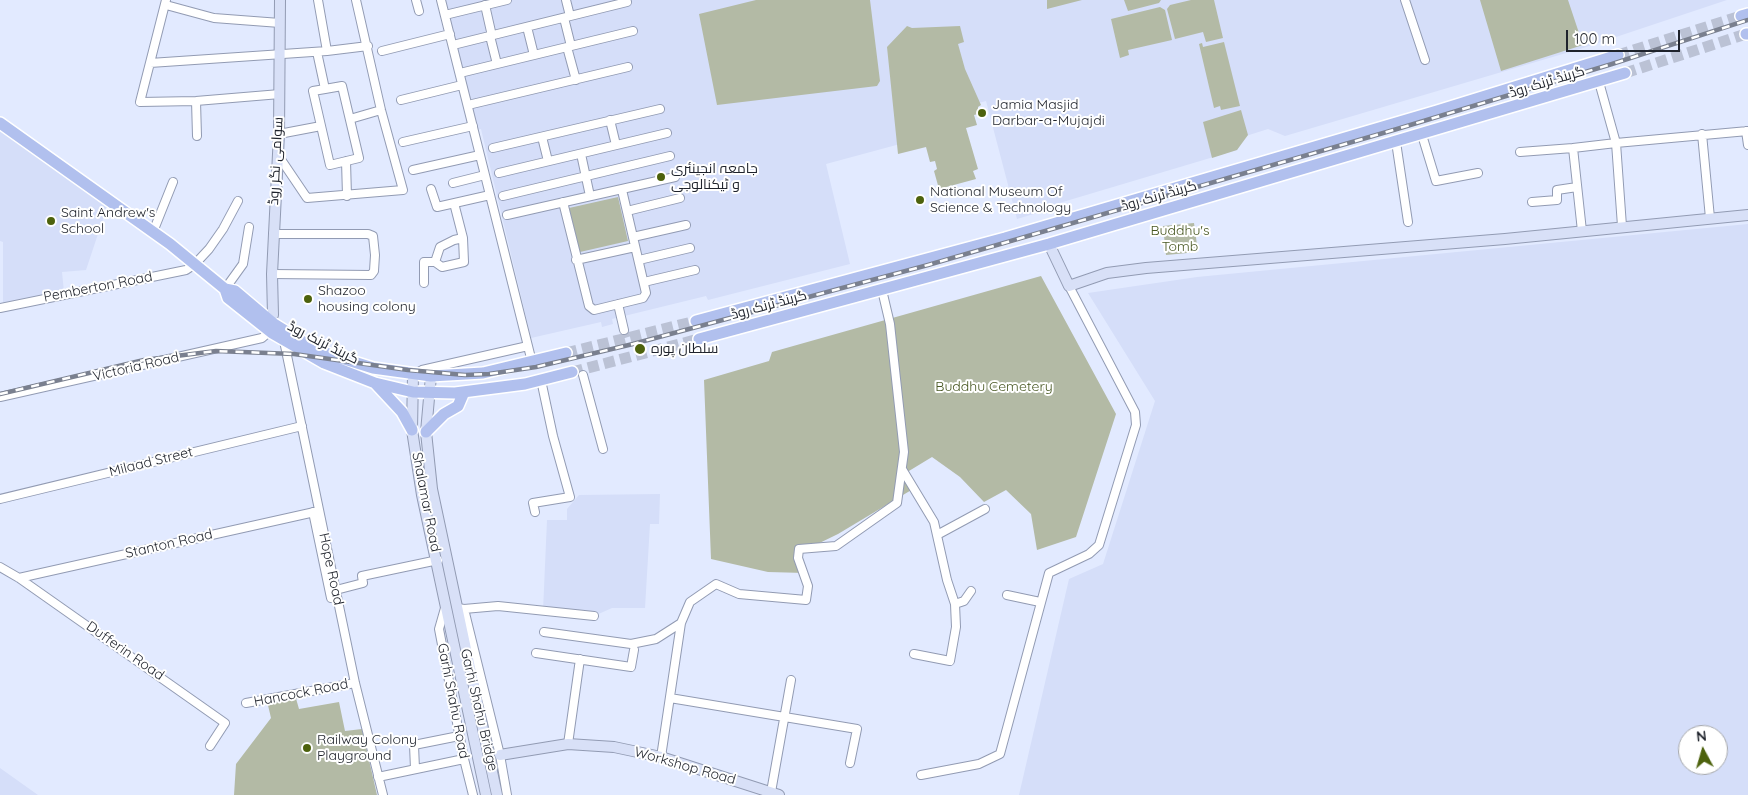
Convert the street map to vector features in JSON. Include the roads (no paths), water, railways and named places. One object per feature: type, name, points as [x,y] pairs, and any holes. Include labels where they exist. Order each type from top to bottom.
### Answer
[{"type":"main road","name":"سوامی نگر روڈ","points":[[269,326],[273,316],[273,234],[280,94],[280,0]]},
{"type":"main road","name":"گرینڈ ٹرنک روڈ","points":[[696,322],[1004,238],[1618,55]]},
{"type":"main road","name":"گرینڈ ٹرنک روڈ","points":[[699,339],[1049,244],[1422,135],[1625,73]]},
{"type":"main road","points":[[1454,105],[1458,124]]},
{"type":"main road","name":"گرینڈ ٹرنک روڈ","points":[[0,123],[195,264],[225,289],[228,298],[269,326],[303,344],[332,356],[373,368],[431,376],[483,373],[566,353]]},
{"type":"main road","points":[[1049,244],[1069,286],[1107,273],[1146,268],[1505,239],[1748,215]]},
{"type":"main road","name":"گرینڈ ٹرنک روڈ","points":[[269,326],[284,341],[324,363],[375,383],[413,392],[464,392],[577,373]]},
{"type":"main road","name":"Shalamar Road","points":[[413,375],[412,430],[422,496],[438,560],[449,628]]},
{"type":"main road","name":"Shalamar Road","points":[[431,376],[426,432],[432,489],[461,608],[460,626]]},
{"type":"main road","points":[[375,383],[402,412],[412,430]]},
{"type":"main road","points":[[426,432],[444,414],[458,406],[464,392]]},
{"type":"main road","name":"Garhi Shahu Bridge","points":[[460,626],[498,795]]},
{"type":"main road","name":"Garhi Shahu Bridge","points":[[449,628],[475,737],[486,795]]},
{"type":"main road","name":"Workshop Road","points":[[500,755],[568,744],[614,747],[661,757],[775,794]]},
{"type":"street","points":[[318,0],[326,51]]},
{"type":"street","points":[[277,160],[282,161],[307,198],[402,190],[381,110],[368,46],[356,0]]},
{"type":"street","points":[[416,0],[419,11]]},
{"type":"street","points":[[441,0],[532,362]]},
{"type":"street","points":[[566,0],[569,46],[576,80]]},
{"type":"street","points":[[1405,0],[1424,60]]},
{"type":"street","points":[[280,23],[214,18],[166,1],[140,102],[196,101],[280,94]]},
{"type":"street","points":[[445,15],[502,1]]},
{"type":"street","points":[[452,45],[627,2]]},
{"type":"street","points":[[485,6],[497,64]]},
{"type":"street","points":[[527,27],[534,55]]},
{"type":"street","points":[[460,73],[632,31]]},
{"type":"street","points":[[382,51],[450,34]]},
{"type":"street","points":[[150,63],[317,52],[368,46]]},
{"type":"street","points":[[317,52],[325,89]]},
{"type":"street","points":[[468,105],[628,68]]},
{"type":"street","points":[[1599,82],[1616,143],[1622,226]]},
{"type":"street","points":[[401,100],[462,84]]},
{"type":"street","points":[[342,86],[350,119],[359,158],[330,165],[313,91],[342,86]]},
{"type":"street","points":[[196,101],[197,136]]},
{"type":"street","points":[[493,148],[660,108]]},
{"type":"street","points":[[350,119],[381,110]]},
{"type":"street","points":[[610,120],[616,145]]},
{"type":"street","points":[[279,134],[321,126]]},
{"type":"street","points":[[404,142],[473,126]]},
{"type":"street","points":[[1520,152],[1747,131],[1748,146]]},
{"type":"street","points":[[498,173],[667,133]]},
{"type":"street","points":[[1702,134],[1710,218]]},
{"type":"street","points":[[1422,135],[1436,181],[1478,173]]},
{"type":"street","points":[[542,136],[548,162]]},
{"type":"street","points":[[1396,142],[1408,222]]},
{"type":"street","points":[[1573,148],[1582,231]]},
{"type":"street","points":[[581,154],[590,196]]},
{"type":"street","points":[[412,170],[480,155]]},
{"type":"street","points":[[503,196],[670,156]]},
{"type":"street","points":[[346,161],[347,196]]},
{"type":"street","points":[[453,183],[485,175]]},
{"type":"street","points":[[507,215],[675,177]]},
{"type":"street","points":[[153,232],[173,182]]},
{"type":"street","points":[[1532,202],[1557,200],[1557,190],[1577,188]]},
{"type":"street","points":[[431,189],[437,208],[490,195]]},
{"type":"street","points":[[563,202],[588,306],[594,310],[643,298],[646,293],[622,190]]},
{"type":"street","points":[[627,211],[680,198]]},
{"type":"street","points":[[195,264],[223,230],[238,201]]},
{"type":"street","points":[[424,283],[424,262],[435,262],[442,266],[464,262],[463,238],[454,203]]},
{"type":"street","points":[[633,237],[686,224]]},
{"type":"street","points":[[225,289],[243,264],[249,228]]},
{"type":"street","points":[[272,274],[371,275],[374,271],[375,255],[373,236],[368,234],[273,234]]},
{"type":"street","points":[[435,262],[440,247],[463,238]]},
{"type":"street","points":[[576,260],[635,246]]},
{"type":"street","points":[[639,260],[690,248]]},
{"type":"street","name":"Pemberton Road","points":[[0,308],[186,270],[195,264]]},
{"type":"street","points":[[644,282],[695,270]]},
{"type":"street","points":[[921,775],[979,764],[1000,754],[1049,573],[1089,554],[1099,545],[1137,418],[1069,286]]},
{"type":"street","points":[[661,757],[681,623],[690,602],[716,584],[739,594],[806,600],[808,586],[798,558],[799,549],[836,546],[897,503],[904,452],[890,324],[882,290]]},
{"type":"street","points":[[618,304],[624,330]]},
{"type":"street","name":"Victoria Road","points":[[0,397],[262,338],[269,326]]},
{"type":"street","name":"Hope Road","points":[[284,341],[302,426],[316,512],[383,795]]},
{"type":"street","points":[[413,375],[422,370],[528,346]]},
{"type":"street","points":[[577,373],[603,450]]},
{"type":"street","points":[[534,512],[533,503],[570,497],[553,436],[541,380]]},
{"type":"street","name":"Milaad Street","points":[[0,499],[302,426]]},
{"type":"street","points":[[902,468],[934,522],[947,580],[955,604],[956,626],[950,661],[914,654]]},
{"type":"street","points":[[937,535],[985,509]]},
{"type":"street","points":[[316,512],[331,598]]},
{"type":"street","name":"Stanton Road","points":[[19,578],[316,512]]},
{"type":"street","points":[[336,590],[363,583],[362,576],[438,560]]},
{"type":"street","name":"Dufferin Road","points":[[0,567],[19,578],[225,722],[210,746]]},
{"type":"street","points":[[955,604],[964,601],[971,591]]},
{"type":"street","points":[[1007,595],[1040,602]]},
{"type":"street","points":[[507,795],[500,755],[461,608],[498,606],[594,616]]},
{"type":"street","name":"Garhi Shahu Road","points":[[445,608],[439,629],[459,736],[473,795]]},
{"type":"street","points":[[544,632],[631,644],[656,639],[681,623]]},
{"type":"street","points":[[536,653],[631,667],[634,650]]},
{"type":"street","points":[[568,744],[580,659]]},
{"type":"street","points":[[775,794],[784,717],[791,680]]},
{"type":"street","name":"Hancock Road","points":[[246,703],[355,682]]},
{"type":"street","points":[[670,698],[857,729],[850,764]]},
{"type":"street","points":[[415,769],[414,745],[459,736]]},
{"type":"street","points":[[378,777],[464,759]]},
{"type":"tunnel","points":[[1618,55],[1741,16]]},
{"type":"tunnel","points":[[1625,73],[1746,34]]},
{"type":"tunnel","points":[[566,353],[696,321]]},
{"type":"tunnel","points":[[624,330],[627,339]]},
{"type":"tunnel","points":[[572,372],[699,339]]},
{"type":"railway","points":[[0,394],[144,360],[216,351],[294,354],[408,370],[465,375],[489,374],[536,367],[633,344],[928,265],[1397,129],[1612,64],[1748,20]]},
{"type":"place","name":"Jamia Masjid Darbar-a-Mujajdi","points":[[982,113]]},
{"type":"place","name":"جامعہ انجینئری و ٹیکنالوجی","points":[[661,177]]},
{"type":"place","name":"National Museum Of Science & Technology","points":[[920,200]]},
{"type":"place","name":"Saint Andrew's School","points":[[51,221]]},
{"type":"place","name":"Shazoo housing colony","points":[[308,299]]},
{"type":"place","name":"سلطان پورہ","points":[[640,349]]},
{"type":"place","name":"Railway Colony Playground","points":[[307,748]]},
{"type":"park label","name":"Buddhu's Tomb","points":[[1180,240]]},
{"type":"park label","name":"Buddhu Cemetery","points":[[994,387]]}]
